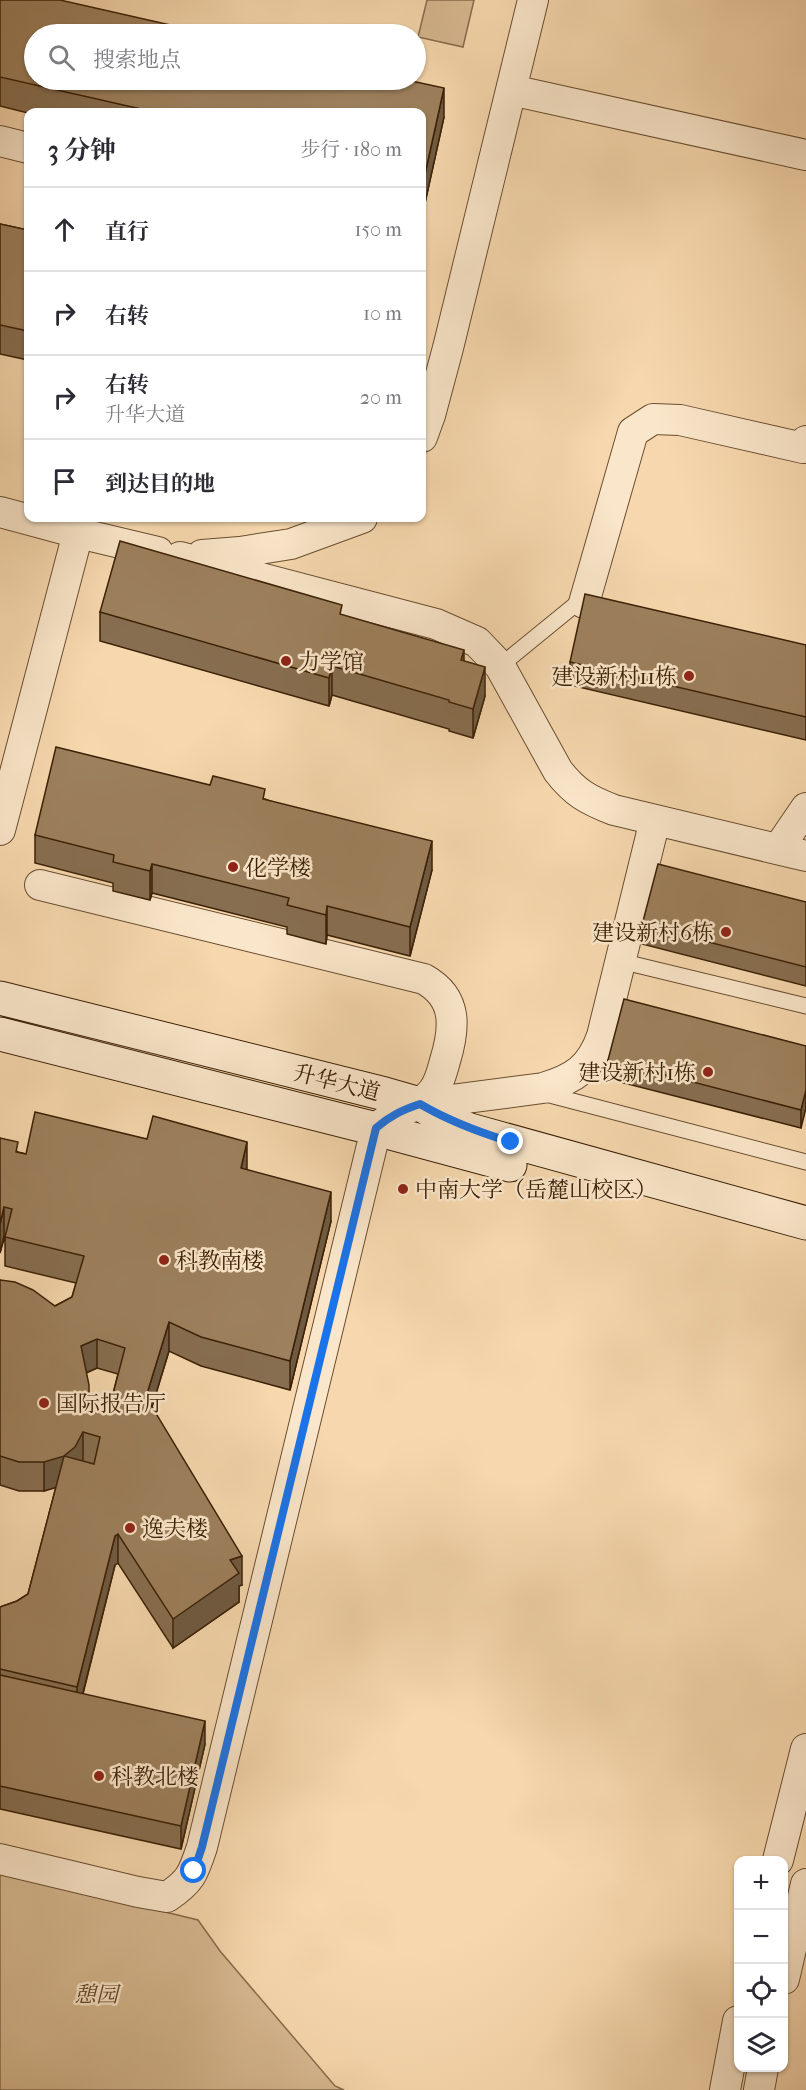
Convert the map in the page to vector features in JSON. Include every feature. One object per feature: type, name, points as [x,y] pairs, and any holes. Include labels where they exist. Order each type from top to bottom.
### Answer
[{"type":"street","points":[[426,426],[448,348],[533,0]]},
{"type":"street","points":[[511,90],[806,155]]},
{"type":"street","points":[[0,141],[24,147]]},
{"type":"street","points":[[596,604],[633,432],[653,419],[680,420],[803,448],[806,441]]},
{"type":"street","points":[[0,512],[24,518]]},
{"type":"street","points":[[37,522],[436,624],[477,642],[500,666],[558,771],[570,787],[591,801],[614,810],[792,853],[806,808]]},
{"type":"street","points":[[180,557],[240,552],[291,543],[351,522]]},
{"type":"street","points":[[0,830],[78,533]]},
{"type":"street","points":[[0,1859],[167,1897],[183,1887],[194,1871],[202,1847],[218,1731],[376,1128],[401,1110],[420,1104],[531,1090],[557,1084],[585,1069],[596,1053],[655,820]]},
{"type":"street","points":[[40,885],[424,980],[435,986],[445,997],[452,1011],[450,1045],[441,1078],[434,1091],[420,1104]]},
{"type":"street","name":"升华大道","points":[[0,998],[385,1094],[420,1104],[445,1119],[471,1130],[806,1223]]},
{"type":"street","name":"升华大道","points":[[0,1034],[376,1128],[806,1245]]},
{"type":"street","points":[[779,1856],[806,1749]]},
{"type":"street","points":[[787,1964],[806,1884]]},
{"type":"street","points":[[725,2090],[734,2042]]},
{"type":"street","points":[[759,2090],[762,2072]]},
{"type":"lane","points":[[500,666],[576,604],[596,604]]},
{"type":"lane","points":[[620,961],[806,1006]]},
{"type":"lane","points":[[531,1090],[806,1162]]},
{"type":"green space","points":[[427,0],[474,0],[463,47],[426,39],[426,24],[421,24]]},
{"type":"green space","name":"憩园","points":[[0,1872],[198,1920],[220,1951],[335,2086],[344,2090],[0,2090]]},
{"type":"building","points":[[0,0],[60,0],[166,24],[24,24],[24,82],[0,77]]},
{"type":"building","points":[[426,84],[444,88],[426,169],[426,108],[136,108],[57,90],[426,90]]},
{"type":"building","points":[[0,224],[24,229],[24,330],[0,325]]},
{"type":"building","points":[[120,541],[342,605],[340,614],[464,650],[461,660],[485,667],[473,709],[332,666],[329,678],[100,612]]},
{"type":"building","name":"建设新村11栋","points":[[585,594],[806,645],[806,717],[570,662]]},
{"type":"building","name":"化学楼","points":[[56,747],[210,785],[213,776],[265,789],[263,799],[432,841],[410,927],[327,906],[326,915],[287,905],[289,898],[152,864],[150,871],[113,862],[114,855],[35,835]]},
{"type":"building","name":"建设新村6栋","points":[[658,864],[806,902],[806,967],[642,925]]},
{"type":"building","name":"建设新村1栋","points":[[624,999],[806,1046],[806,1090],[801,1110],[608,1060]]},
{"type":"building","points":[[35,1112],[147,1139],[153,1116],[247,1142],[241,1168],[331,1192],[290,1361],[201,1337],[169,1322],[146,1397],[242,1556],[230,1560],[239,1573],[173,1619],[118,1534],[115,1536],[77,1687],[0,1669],[0,1607],[28,1594],[64,1456],[44,1462],[19,1462],[0,1456],[0,1280],[15,1282],[33,1290],[55,1306],[72,1297],[84,1256],[5,1237],[12,1209],[4,1207],[0,1224],[0,1138],[18,1142],[16,1152],[26,1154]],"holes":[[[97,1339],[125,1348],[108,1413],[89,1408],[89,1385],[81,1346]],[[83,1432],[100,1437],[94,1464],[64,1456],[75,1447]]]},
{"type":"building","name":"科教北楼","points":[[0,1675],[205,1721],[181,1826],[0,1786]]},
{"type":"place","name":"力学馆","points":[[286,661]]},
{"type":"place","name":"建设新村11栋","points":[[689,676]]},
{"type":"place","name":"化学楼","points":[[233,867]]},
{"type":"place","name":"建设新村6栋","points":[[726,932]]},
{"type":"place","name":"建设新村1栋","points":[[708,1072]]},
{"type":"place","name":"中南大学（岳麓山校区）","points":[[403,1189]]},
{"type":"place","name":"科教南楼","points":[[164,1260]]},
{"type":"place","name":"国际报告厅","points":[[44,1403]]},
{"type":"place","name":"逸夫楼","points":[[130,1528]]},
{"type":"place","name":"科教北楼","points":[[99,1776]]},
{"type":"route","points":[[194,1871],[202,1847],[376,1128],[401,1110],[420,1104],[445,1119],[471,1130],[511,1142]]}]
